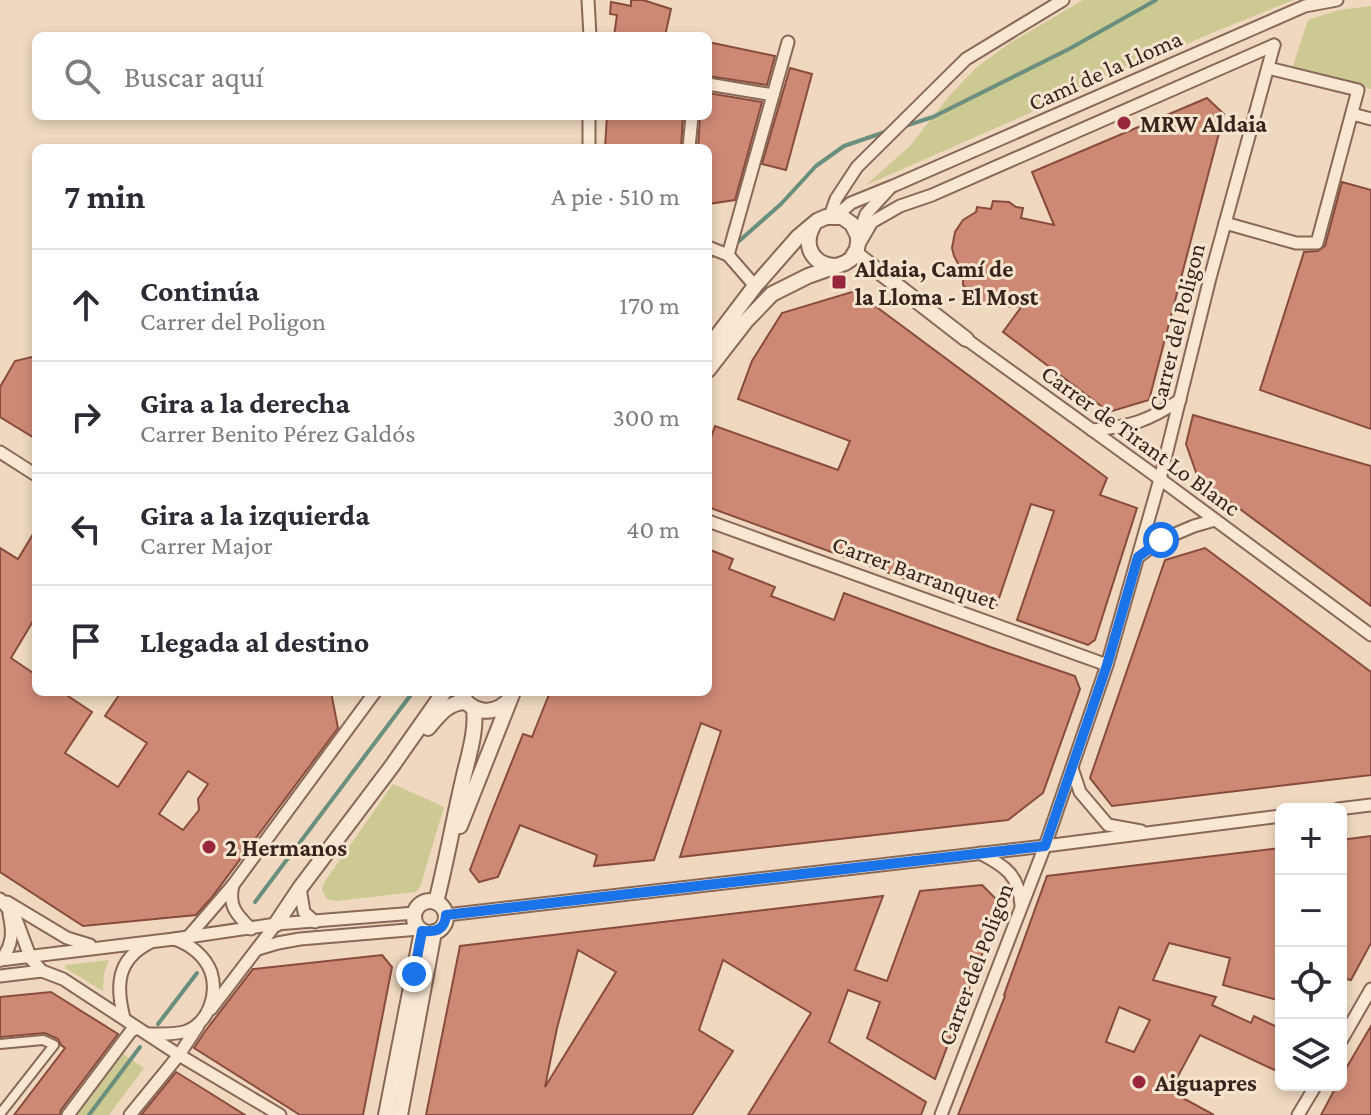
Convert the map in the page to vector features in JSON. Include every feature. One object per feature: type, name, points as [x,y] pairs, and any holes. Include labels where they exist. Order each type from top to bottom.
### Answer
[{"type":"street","points":[[588,0],[590,32]]},
{"type":"street","points":[[833,216],[836,199],[857,167],[966,59],[1063,0]]},
{"type":"street","name":"Camí de la Lloma","points":[[833,216],[851,203],[1305,6],[1337,0]]},
{"type":"street","points":[[728,255],[788,42]]},
{"type":"street","name":"Camí de la Lloma","points":[[850,253],[872,222],[900,206],[932,195],[1274,45]]},
{"type":"street","name":"Carrer del Poligon","points":[[941,1115],[1045,846],[1107,665],[1160,479],[1274,45]]},
{"type":"street","points":[[1225,223],[1296,243],[1317,243],[1358,90],[1268,68]]},
{"type":"street","points":[[712,85],[773,95]]},
{"type":"street","points":[[1352,114],[1371,119]]},
{"type":"street","points":[[589,120],[589,144]]},
{"type":"street","points":[[689,144],[692,120]]},
{"type":"street","name":"Camí de la Lloma","points":[[850,253],[866,214],[893,186]]},
{"type":"street","points":[[712,343],[755,286],[798,237],[821,219],[842,217],[852,224],[850,253]]},
{"type":"street","points":[[814,224],[808,238],[811,253],[822,264],[850,253]]},
{"type":"street","points":[[712,249],[728,255],[755,286]]},
{"type":"street","points":[[712,365],[772,294],[850,253]]},
{"type":"street","name":"Carrer de Tirant Lo Blanc","points":[[850,253],[1371,635]]},
{"type":"street","points":[[1092,430],[1118,428],[1153,417],[1180,400]]},
{"type":"street","points":[[0,452],[32,472]]},
{"type":"street","points":[[1138,557],[1161,540],[1215,520]]},
{"type":"street","name":"Carrer Barranquet","points":[[712,522],[1107,665]]},
{"type":"street","points":[[189,936],[233,885],[372,696]]},
{"type":"street","points":[[130,1115],[258,949],[441,696]]},
{"type":"street","points":[[392,766],[446,708],[466,701],[490,711],[505,705],[510,696]]},
{"type":"street","points":[[446,864],[511,696]]},
{"type":"street","points":[[436,902],[474,725],[466,701]]},
{"type":"street","points":[[1072,768],[1080,792],[1108,825],[1154,833]]},
{"type":"street","points":[[1347,808],[1371,805]]},
{"type":"street","points":[[446,915],[1275,817]]},
{"type":"street","points":[[980,853],[1001,864],[1014,878],[1021,907]]},
{"type":"street","points":[[233,885],[230,896],[232,905],[251,929]]},
{"type":"street","points":[[300,888],[304,912],[316,922]]},
{"type":"street","points":[[2,901],[67,938],[99,947]]},
{"type":"street","points":[[2,901],[16,919],[29,957],[42,971],[63,979],[261,1110],[280,1115]]},
{"type":"street","points":[[1,960],[10,946],[12,934],[2,901]]},
{"type":"street","points":[[258,949],[300,939],[425,931],[443,926],[446,915],[436,902],[425,902],[415,913],[416,924],[425,931]]},
{"type":"street","points":[[1,960],[276,924],[415,913]]},
{"type":"street","points":[[386,1115],[425,931]]},
{"type":"street","points":[[400,1115],[425,931]]},
{"type":"street","points":[[68,1115],[131,1031],[170,1034],[187,1031],[206,1015],[212,991],[212,974],[200,955],[174,939]]},
{"type":"street","points":[[124,1018],[118,995],[122,973],[130,957],[153,941]]},
{"type":"street","points":[[0,976],[42,971]]},
{"type":"street","points":[[1347,1031],[1371,989]]},
{"type":"street","points":[[0,1044],[43,1040],[54,1045],[0,1114]]},
{"type":"street","points":[[1298,1115],[1312,1091]]},
{"type":"shaded area","points":[[1083,0],[1294,0],[866,185],[910,146],[950,95],[977,67],[1010,43]]},
{"type":"shaded area","points":[[1371,6],[1371,89],[1295,73],[1293,66],[1308,20],[1339,10]]},
{"type":"shaded area","points":[[393,784],[444,807],[420,887],[416,892],[336,901],[327,899],[322,890],[325,881]]},
{"type":"shaded area","points":[[109,960],[104,973],[103,991],[65,968],[66,965]]},
{"type":"shaded area","points":[[122,1053],[144,1068],[109,1115],[75,1115]]},
{"type":"building","points":[[631,0],[643,0],[671,9],[666,32],[615,32],[617,15],[610,14],[611,2],[631,6]]},
{"type":"building","points":[[712,43],[775,56],[767,85],[712,77]]},
{"type":"building","points":[[790,68],[812,74],[786,170],[762,164]]},
{"type":"building","points":[[712,94],[762,102],[735,200],[712,203],[712,144],[698,144],[700,120],[712,120]]},
{"type":"building","points":[[1207,98],[1224,114],[1149,400],[1109,412],[1003,332],[1022,306],[992,307],[969,301],[971,294],[963,285],[962,271],[952,248],[955,232],[963,220],[976,212],[977,207],[991,209],[993,201],[1009,202],[1023,208],[1021,218],[1054,225],[1032,172]]},
{"type":"building","points":[[607,120],[683,120],[681,144],[605,144]]},
{"type":"building","points":[[1342,182],[1371,190],[1371,429],[1260,390],[1304,252],[1318,251],[1325,246]]},
{"type":"building","points":[[855,291],[1107,478],[1100,495],[1137,508],[1095,640],[1088,645],[1017,620],[1054,511],[1031,504],[996,607],[908,580],[712,508],[712,435],[715,426],[838,470],[850,441],[738,399],[752,361],[782,313]]},
{"type":"building","points":[[32,357],[32,437],[0,417],[0,387],[15,361]]},
{"type":"building","points":[[1193,415],[1371,466],[1371,606],[1198,478],[1186,444]]},
{"type":"building","points":[[32,536],[32,623],[11,658],[32,672],[32,696],[68,696],[92,712],[65,753],[118,787],[147,743],[105,716],[118,696],[332,696],[338,728],[196,915],[83,926],[0,872],[0,548],[18,559]],"holes":[[[188,771],[208,784],[198,799],[199,810],[183,830],[159,814]]]},
{"type":"building","points":[[1205,548],[1371,672],[1371,775],[1112,806],[1090,778],[1165,560]]},
{"type":"building","points":[[712,551],[733,559],[729,569],[775,587],[771,596],[834,620],[844,593],[1075,676],[1080,689],[1043,793],[1008,820],[680,857],[721,731],[701,723],[654,860],[594,866],[597,855],[520,825],[498,877],[479,882],[470,870],[523,734],[532,737],[548,696],[712,696]]},
{"type":"building","points":[[1371,836],[1371,943],[1351,980],[1347,979],[1347,839]]},
{"type":"building","points":[[1275,849],[1275,999],[1223,985],[1230,958],[1169,943],[1153,980],[1216,997],[1212,1005],[1251,1023],[1254,1016],[1275,1026],[1275,1070],[1200,1035],[1170,1091],[1214,1115],[958,1115],[1047,876]],"holes":[[[1119,1007],[1150,1020],[1134,1052],[1106,1042]]]},
{"type":"building","points":[[982,885],[1001,904],[935,1079],[867,1038],[880,1002],[848,990],[829,1042],[926,1102],[921,1115],[748,1115],[811,1013],[723,960],[699,1030],[733,1051],[692,1115],[426,1115],[460,946],[883,896],[855,970],[887,981],[920,891]],"holes":[[[578,950],[616,972],[545,1087]]]},
{"type":"building","points":[[382,955],[392,967],[363,1115],[300,1115],[194,1048],[253,969]]},
{"type":"building","points":[[51,992],[118,1034],[60,1115],[14,1115],[65,1048],[58,1039],[45,1033],[0,1037],[0,997]]},
{"type":"building","points":[[1371,1026],[1371,1115],[1321,1115],[1334,1091],[1347,1091],[1347,1067]]},
{"type":"building","points":[[176,1072],[202,1088],[245,1115],[141,1115]]},
{"type":"waterway","points":[[905,126],[933,117],[1069,49],[1156,0]]},
{"type":"waterway","points":[[738,242],[781,204],[816,166],[844,146],[885,132]]},
{"type":"waterway","points":[[255,902],[410,696]]},
{"type":"waterway","points":[[158,1024],[197,973]]},
{"type":"waterway","points":[[89,1115],[140,1047]]},
{"type":"place","name":"MRW Aldaia","points":[[1124,123]]},
{"type":"place","name":"Aldaia, Camí de la Lloma - El Most","points":[[839,282]]},
{"type":"place","name":"2 Hermanos","points":[[209,847]]},
{"type":"place","name":"Aiguapres","points":[[1139,1082]]},
{"type":"route","points":[[414,974],[422,931],[439,930],[446,915],[1045,846],[1107,665],[1138,557],[1161,540]]}]
